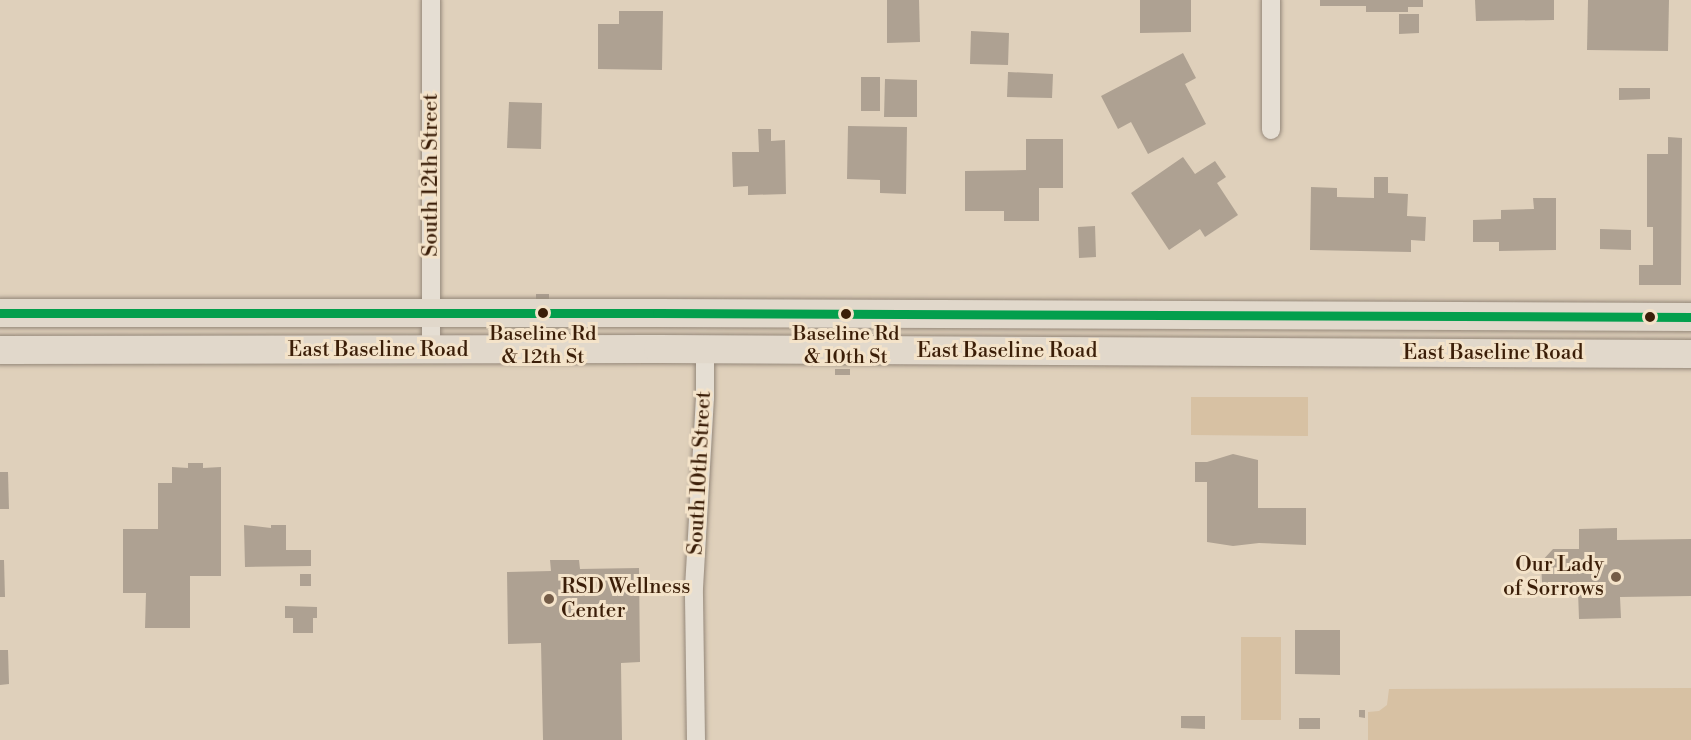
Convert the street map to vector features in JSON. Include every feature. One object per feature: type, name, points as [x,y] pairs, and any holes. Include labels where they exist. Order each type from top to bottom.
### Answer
[{"type":"main road","name":"East Baseline Road","points":[[0,313],[1691,317]]},
{"type":"main road","points":[[41,350],[42,313]]},
{"type":"main road","points":[[705,349],[706,313]]},
{"type":"main road","points":[[1170,315],[1171,352]]},
{"type":"main road","name":"East Baseline Road","points":[[0,350],[705,349],[1691,354]]},
{"type":"street","name":"South 12th Street","points":[[431,0],[431,350]]},
{"type":"street","points":[[1270,130],[1271,0]]},
{"type":"street","name":"South 10th Street","points":[[696,740],[694,588],[705,398],[705,349]]},
{"type":"shaded area","points":[[1191,397],[1308,397],[1308,436],[1191,435]]},
{"type":"shaded area","points":[[1241,637],[1281,637],[1281,720],[1241,720]]},
{"type":"shaded area","points":[[1691,688],[1691,740],[1368,740],[1368,712],[1379,711],[1387,705],[1389,689]]},
{"type":"building","points":[[887,0],[919,0],[920,42],[887,43]]},
{"type":"building","points":[[1140,0],[1191,0],[1191,32],[1140,33]]},
{"type":"building","points":[[1320,0],[1423,0],[1423,7],[1408,7],[1408,12],[1366,12],[1366,6],[1320,6]]},
{"type":"building","points":[[1475,0],[1554,0],[1554,20],[1476,21]]},
{"type":"building","points":[[1588,0],[1669,0],[1668,51],[1587,50]]},
{"type":"building","points":[[619,11],[663,11],[662,70],[598,69],[598,24],[619,24]]},
{"type":"building","points":[[1399,14],[1419,14],[1419,33],[1399,34]]},
{"type":"building","points":[[971,31],[1009,33],[1008,65],[970,64]]},
{"type":"building","points":[[1183,53],[1196,78],[1185,84],[1206,124],[1148,154],[1131,122],[1118,129],[1101,96]]},
{"type":"building","points":[[1008,72],[1053,74],[1052,98],[1007,97]]},
{"type":"building","points":[[861,77],[880,77],[880,111],[861,111]]},
{"type":"building","points":[[885,79],[917,80],[917,117],[884,117]]},
{"type":"building","points":[[1619,88],[1650,88],[1650,99],[1619,100]]},
{"type":"building","points":[[509,102],[542,103],[541,149],[507,148]]},
{"type":"building","points":[[848,126],[907,127],[906,194],[880,193],[880,180],[847,179]]},
{"type":"building","points":[[758,129],[771,129],[771,141],[785,140],[786,194],[748,195],[748,186],[733,187],[732,152],[759,152]]},
{"type":"building","points":[[1668,137],[1682,138],[1681,285],[1639,285],[1639,265],[1653,265],[1653,227],[1647,227],[1647,154],[1668,154]]},
{"type":"building","points":[[1026,139],[1063,139],[1063,188],[1039,188],[1039,221],[1004,221],[1004,211],[965,211],[965,171],[1026,170]]},
{"type":"building","points":[[1183,157],[1195,174],[1215,161],[1226,177],[1217,183],[1238,215],[1205,237],[1200,229],[1169,250],[1131,193]]},
{"type":"building","points":[[1374,177],[1388,177],[1388,193],[1408,194],[1407,216],[1426,217],[1425,241],[1411,240],[1411,252],[1310,250],[1311,187],[1337,188],[1337,197],[1374,198]]},
{"type":"building","points":[[1533,198],[1556,198],[1556,250],[1499,251],[1499,242],[1473,242],[1473,220],[1501,219],[1501,210],[1534,209]]},
{"type":"building","points":[[1095,226],[1096,257],[1079,258],[1078,227]]},
{"type":"building","points":[[1600,229],[1631,230],[1631,250],[1600,249]]},
{"type":"building","points":[[536,294],[549,294],[549,299],[536,299]]},
{"type":"building","points":[[835,369],[850,369],[850,375],[835,375]]},
{"type":"building","points":[[1233,454],[1258,460],[1258,508],[1306,508],[1306,545],[1259,543],[1233,546],[1207,542],[1207,482],[1195,482],[1195,462],[1207,462]]},
{"type":"building","points":[[188,463],[203,463],[203,468],[221,467],[221,576],[190,576],[190,628],[145,628],[146,593],[123,593],[123,529],[158,529],[158,483],[172,483],[172,467],[188,468]]},
{"type":"building","points":[[0,472],[8,472],[9,509],[0,509]]},
{"type":"building","points":[[244,525],[271,528],[271,525],[286,525],[286,550],[311,550],[311,566],[245,567]]},
{"type":"building","name":"Our Lady of Sorrows","points":[[1617,528],[1617,540],[1691,539],[1691,596],[1620,597],[1621,618],[1579,619],[1578,591],[1554,591],[1542,583],[1541,562],[1553,549],[1579,549],[1579,529]]},
{"type":"building","points":[[0,560],[4,560],[5,597],[0,597]]},
{"type":"building","points":[[550,560],[579,560],[580,569],[639,568],[640,662],[621,663],[622,740],[543,740],[541,643],[508,644],[507,572],[551,571]]},
{"type":"building","points":[[300,574],[311,574],[311,586],[300,586]]},
{"type":"building","points":[[285,606],[317,607],[317,618],[313,618],[313,633],[293,633],[293,618],[285,618]]},
{"type":"building","points":[[1295,630],[1340,630],[1340,675],[1295,674]]},
{"type":"building","points":[[0,650],[8,650],[9,684],[0,685]]},
{"type":"building","points":[[1359,710],[1365,710],[1365,718],[1359,717]]},
{"type":"building","points":[[1181,716],[1205,716],[1205,729],[1181,728]]},
{"type":"building","points":[[1299,718],[1320,718],[1320,729],[1299,729]]},
{"type":"transit line","points":[[0,313],[1691,317]]},
{"type":"place","name":"Baseline Rd & 12th St","points":[[543,313]]},
{"type":"place","name":"Baseline Rd & 10th St","points":[[846,314]]},
{"type":"place","name":"Our Lady of Sorrows","points":[[1616,577]]},
{"type":"place","name":"RSD Wellness Center","points":[[549,599]]}]
